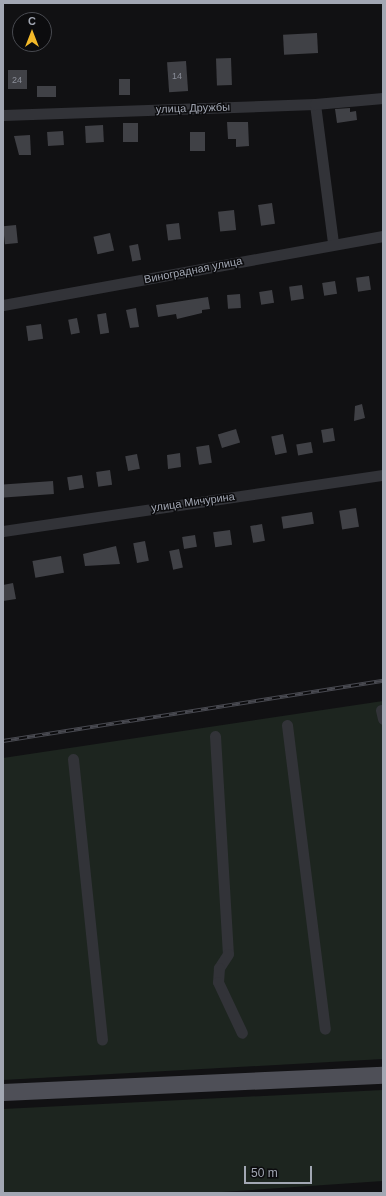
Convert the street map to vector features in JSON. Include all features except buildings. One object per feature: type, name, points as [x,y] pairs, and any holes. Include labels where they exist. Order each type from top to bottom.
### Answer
[{"type":"main road","points":[[3,1092],[383,1075]]},
{"type":"street","name":"улица Дружбы","points":[[3,115],[315,104],[383,98]]},
{"type":"street","points":[[315,104],[333,243]]},
{"type":"street","name":"Виноградная улица","points":[[3,304],[333,243],[383,236]]},
{"type":"street","name":"улица Мичурина","points":[[3,531],[383,474]]},
{"type":"street","points":[[287,725],[325,1029]]},
{"type":"street","points":[[215,736],[228,954],[219,968],[218,982],[242,1033]]},
{"type":"street","points":[[73,759],[102,1040]]},
{"type":"shaded area","points":[[383,701],[383,1059],[3,1080],[3,758]]},
{"type":"shaded area","points":[[383,1090],[383,1181],[207,1193],[3,1193],[3,1109]]},
{"type":"railway","points":[[3,741],[383,681]]}]
